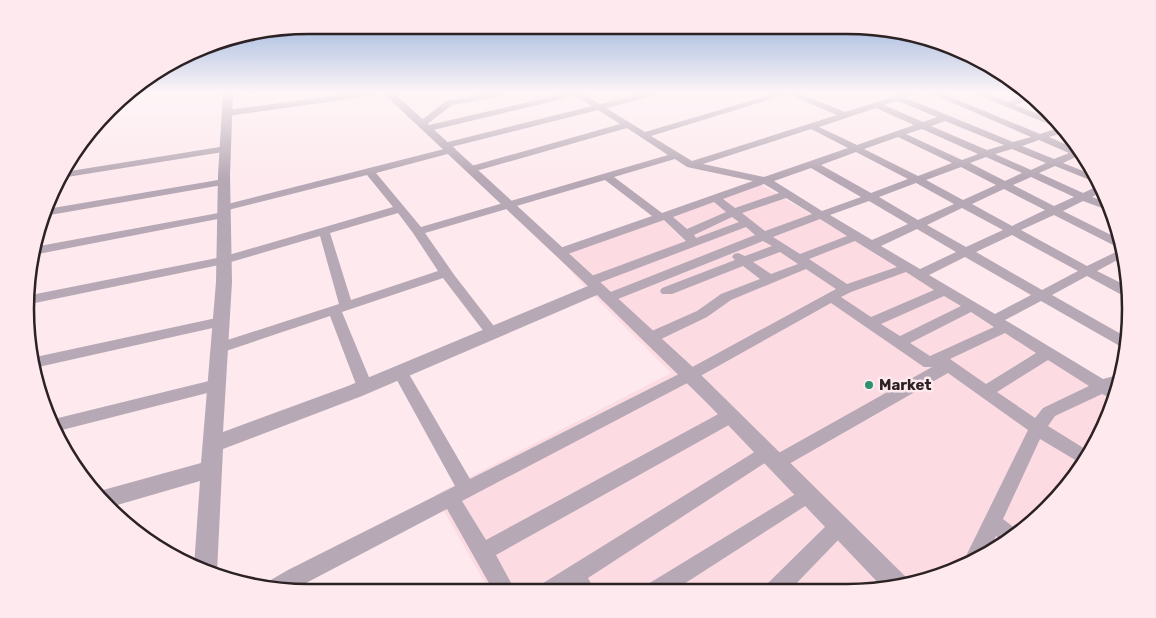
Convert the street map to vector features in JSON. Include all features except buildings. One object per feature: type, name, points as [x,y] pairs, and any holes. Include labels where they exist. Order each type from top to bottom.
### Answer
[{"type":"street","points":[[206,564],[210,469],[214,444],[222,322],[227,122]]},
{"type":"street","points":[[421,122],[562,252],[690,375],[892,580]]},
{"type":"street","points":[[426,126],[430,122]]},
{"type":"street","points":[[426,126],[445,122]]},
{"type":"street","points":[[40,250],[224,212],[543,122]]},
{"type":"street","points":[[623,122],[691,165],[766,181],[1048,353],[1110,386]]},
{"type":"street","points":[[643,134],[685,122]]},
{"type":"street","points":[[691,165],[825,122]]},
{"type":"street","points":[[915,122],[1101,205]]},
{"type":"street","points":[[562,252],[932,122]]},
{"type":"street","points":[[959,122],[1088,177]]},
{"type":"street","points":[[1005,122],[1071,149]]},
{"type":"street","points":[[472,169],[628,125]]},
{"type":"street","points":[[811,126],[858,148],[1122,289]]},
{"type":"street","points":[[599,289],[711,257],[986,154],[1056,131]]},
{"type":"street","points":[[898,134],[963,164],[1114,241]]},
{"type":"street","points":[[69,174],[226,149]]},
{"type":"street","points":[[872,245],[1057,164],[1075,154]]},
{"type":"street","points":[[418,231],[676,156]]},
{"type":"street","points":[[812,164],[920,224],[964,252],[1120,341]]},
{"type":"street","points":[[369,171],[418,231],[446,273],[493,334]]},
{"type":"street","points":[[606,176],[663,216],[711,257]]},
{"type":"street","points":[[52,212],[224,182]]},
{"type":"street","points":[[284,583],[690,375],[846,289],[914,270],[964,252],[1095,190]]},
{"type":"street","points":[[214,444],[401,373],[599,289],[734,212],[788,194]]},
{"type":"street","points":[[716,198],[764,236],[846,289]]},
{"type":"street","points":[[34,299],[224,260],[400,209]]},
{"type":"street","points":[[691,238],[712,236],[748,223]]},
{"type":"street","points":[[324,231],[340,308],[365,387]]},
{"type":"street","points":[[712,236],[769,279]]},
{"type":"street","points":[[650,338],[702,314],[726,297],[769,279],[857,236]]},
{"type":"street","points":[[667,292],[780,247]]},
{"type":"street","points":[[559,584],[771,458],[944,362],[1042,295],[1117,255]]},
{"type":"street","points":[[220,348],[446,273]]},
{"type":"street","points":[[870,323],[946,290]]},
{"type":"street","points":[[831,297],[929,363],[944,362],[986,390],[1036,428],[1080,455]]},
{"type":"street","points":[[899,343],[972,306]]},
{"type":"street","points":[[39,362],[222,322]]},
{"type":"street","points":[[986,390],[1048,353]]},
{"type":"street","points":[[401,373],[458,493],[483,552],[501,584]]},
{"type":"street","points":[[59,424],[218,385]]},
{"type":"street","points":[[979,551],[1036,428],[1049,412],[1110,386]]},
{"type":"street","points":[[483,552],[730,416]]},
{"type":"street","points":[[109,498],[210,469]]},
{"type":"street","points":[[666,584],[808,495]]},
{"type":"street","points":[[993,522],[1007,533]]},
{"type":"street","points":[[781,584],[838,526]]},
{"type":"street","points":[[574,574],[580,584]]},
{"type":"shaded area","name":"Market","points":[[755,181],[950,297],[1108,397],[1094,431],[1076,462],[1042,504],[1000,538],[969,556],[935,570],[901,579],[865,584],[485,584],[435,495],[671,373],[585,287],[553,251]]},
{"type":"place","name":"Market","points":[[869,385]]}]
